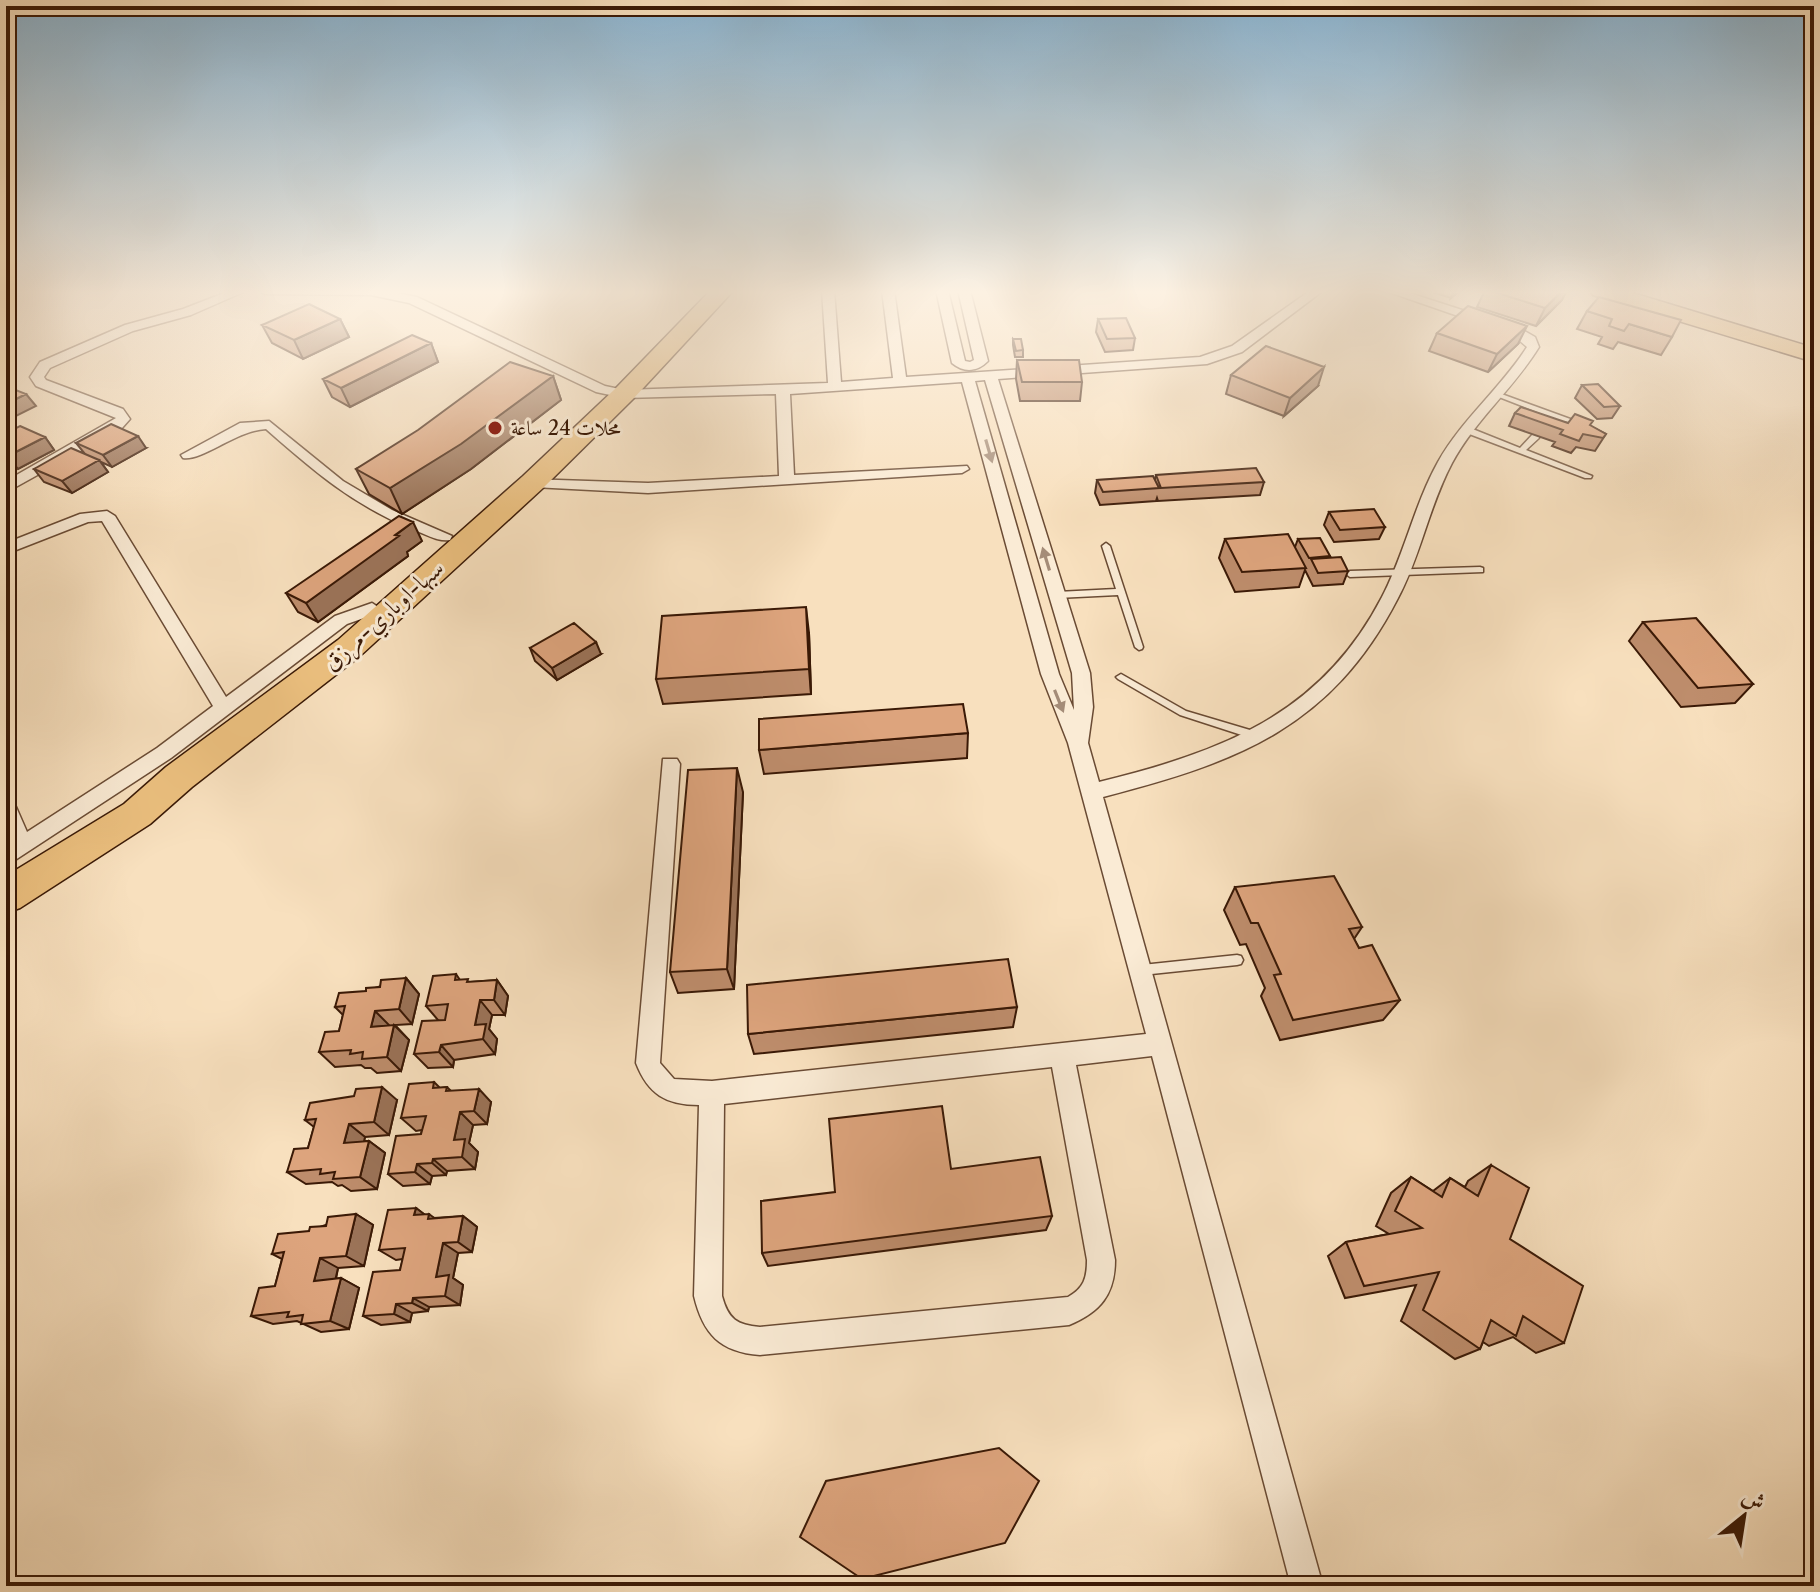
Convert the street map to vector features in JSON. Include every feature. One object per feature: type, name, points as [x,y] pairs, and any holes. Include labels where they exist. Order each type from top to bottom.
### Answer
[{"type":"highway","name":"سبها-اوباري-مرزق","points":[[6,896],[137,814],[179,777],[315,676],[533,482],[637,364]]},
{"type":"highway","name":"سبها-اوباري-مرزق","points":[[6,874],[83,827],[248,710],[372,609],[444,536],[643,364]]},
{"type":"street","points":[[9,485],[123,419],[118,412],[41,383],[38,373],[47,364]]},
{"type":"street","points":[[553,364],[613,392],[783,390],[1165,364]]},
{"type":"street","points":[[833,364],[835,386]]},
{"type":"street","points":[[898,364],[900,381]]},
{"type":"street","points":[[1092,792],[1190,766],[1259,736],[1308,705],[1347,669],[1371,635],[1402,573],[1439,476],[1467,430],[1520,364]]},
{"type":"street","points":[[990,374],[1084,690],[1078,743]]},
{"type":"street","points":[[967,376],[1056,693],[1078,743],[1092,792],[1307,1586]]},
{"type":"street","points":[[783,390],[787,480]]},
{"type":"street","points":[[188,455],[245,426],[269,425],[315,467],[362,499],[387,513],[444,536]]},
{"type":"street","points":[[533,482],[635,488],[962,469]]},
{"type":"street","points":[[6,549],[86,517],[107,516],[225,710]]},
{"type":"street","points":[[1010,523],[1034,522]]},
{"type":"street","points":[[6,806],[14,852],[225,710],[341,620],[372,609]]},
{"type":"street","points":[[1036,619],[1064,617]]},
{"type":"street","points":[[670,764],[648,1063],[651,1076],[659,1086],[671,1092],[712,1093],[1162,1044]]},
{"type":"street","points":[[712,1093],[708,1296],[712,1316],[724,1332],[740,1340],[760,1341],[1069,1311],[1084,1305],[1095,1294],[1102,1278],[1062,1056]]},
{"type":"lane","points":[[1496,394],[1551,419],[1595,431]]},
{"type":"lane","points":[[1467,430],[1588,476]]},
{"type":"lane","points":[[1521,451],[1536,436]]},
{"type":"lane","points":[[1106,546],[1139,647]]},
{"type":"lane","points":[[1350,574],[1480,570]]},
{"type":"lane","points":[[1057,595],[1121,592]]},
{"type":"lane","points":[[1121,677],[1183,713],[1259,736]]},
{"type":"lane","points":[[1142,970],[1237,960]]},
{"type":"building","points":[[353,364],[388,364],[341,388],[323,379]]},
{"type":"building","points":[[507,364],[517,364],[553,376],[461,444],[390,488],[356,469],[418,430]]},
{"type":"building","points":[[1018,364],[1080,364],[1082,382],[1022,382]]},
{"type":"building","points":[[1244,364],[1317,364],[1324,367],[1290,398],[1231,375]]},
{"type":"building","points":[[1598,384],[1620,406],[1604,407],[1582,385]]},
{"type":"building","points":[[8,387],[26,394],[6,404]]},
{"type":"building","points":[[1521,407],[1568,423],[1575,414],[1593,421],[1590,425],[1606,434],[1603,438],[1583,434],[1579,441],[1560,434],[1563,430],[1515,413]]},
{"type":"building","points":[[111,424],[138,436],[103,455],[76,443]]},
{"type":"building","points":[[20,426],[45,437],[6,456],[6,433]]},
{"type":"building","points":[[71,448],[99,460],[62,481],[34,469]]},
{"type":"building","points":[[1256,468],[1264,482],[1161,488],[1156,475]]},
{"type":"building","points":[[1153,476],[1159,488],[1103,492],[1097,480]]},
{"type":"building","points":[[1374,509],[1385,527],[1340,530],[1329,512]]},
{"type":"building","points":[[399,516],[413,522],[395,535],[399,536],[306,603],[286,593]]},
{"type":"building","points":[[1288,534],[1306,568],[1242,572],[1225,539]]},
{"type":"building","points":[[1320,538],[1330,556],[1309,558],[1298,539]]},
{"type":"building","points":[[1341,557],[1348,571],[1318,573],[1311,559]]},
{"type":"building","points":[[806,607],[809,669],[656,679],[662,616]]},
{"type":"building","points":[[1696,618],[1753,684],[1698,688],[1643,622]]},
{"type":"building","points":[[574,623],[596,642],[552,668],[530,648]]},
{"type":"building","points":[[963,704],[968,733],[759,750],[759,719]]},
{"type":"building","points":[[737,768],[727,969],[670,972],[688,770]]},
{"type":"building","points":[[1334,876],[1362,927],[1349,929],[1359,948],[1372,945],[1400,1000],[1293,1020],[1274,975],[1281,974],[1258,923],[1251,923],[1235,887]]},
{"type":"building","points":[[1008,959],[1017,1007],[748,1034],[747,985]]},
{"type":"building","points":[[456,974],[455,980],[468,979],[467,982],[497,980],[494,1000],[480,1000],[475,1025],[486,1024],[483,1039],[441,1045],[439,1052],[414,1054],[422,1021],[445,1020],[448,1004],[426,1006],[433,976]]},
{"type":"building","points":[[406,978],[399,1009],[375,1011],[371,1027],[394,1025],[387,1057],[362,1059],[363,1052],[350,1054],[351,1050],[319,1052],[325,1032],[339,1031],[345,1006],[335,1007],[339,993],[366,991],[366,988],[380,987],[381,980]]},
{"type":"building","points":[[434,1082],[433,1088],[447,1087],[446,1091],[479,1089],[474,1111],[460,1112],[454,1140],[465,1139],[462,1157],[433,1159],[432,1163],[417,1164],[415,1172],[388,1174],[396,1136],[421,1134],[426,1116],[401,1118],[409,1084]]},
{"type":"building","points":[[382,1087],[374,1122],[349,1124],[344,1143],[369,1141],[360,1177],[333,1179],[335,1172],[320,1174],[321,1169],[287,1172],[294,1149],[308,1148],[316,1119],[305,1120],[310,1103],[354,1096],[356,1089]]},
{"type":"building","points":[[942,1106],[951,1169],[1040,1157],[1052,1216],[762,1253],[761,1201],[835,1192],[829,1119]]},
{"type":"building","points":[[1491,1165],[1529,1188],[1510,1239],[1583,1286],[1564,1343],[1523,1316],[1516,1336],[1491,1320],[1480,1349],[1423,1310],[1439,1272],[1364,1286],[1346,1242],[1422,1228],[1395,1211],[1411,1177],[1442,1197],[1450,1178],[1478,1196]]},
{"type":"building","points":[[416,1208],[414,1215],[429,1214],[428,1219],[463,1216],[458,1242],[443,1243],[436,1277],[449,1275],[445,1296],[413,1298],[412,1303],[396,1304],[394,1314],[363,1316],[373,1272],[400,1270],[405,1248],[379,1250],[388,1210]]},
{"type":"building","points":[[356,1214],[346,1256],[320,1258],[314,1281],[341,1278],[330,1321],[301,1324],[303,1315],[287,1317],[289,1312],[251,1316],[259,1288],[275,1286],[284,1252],[272,1254],[278,1234],[309,1231],[310,1227],[326,1226],[328,1217]]},
{"type":"building","points":[[999,1448],[1039,1481],[1005,1543],[862,1579],[800,1537],[826,1481]]},
{"type":"place","name":"محلات 24 ساعة","points":[[495,428]]}]
